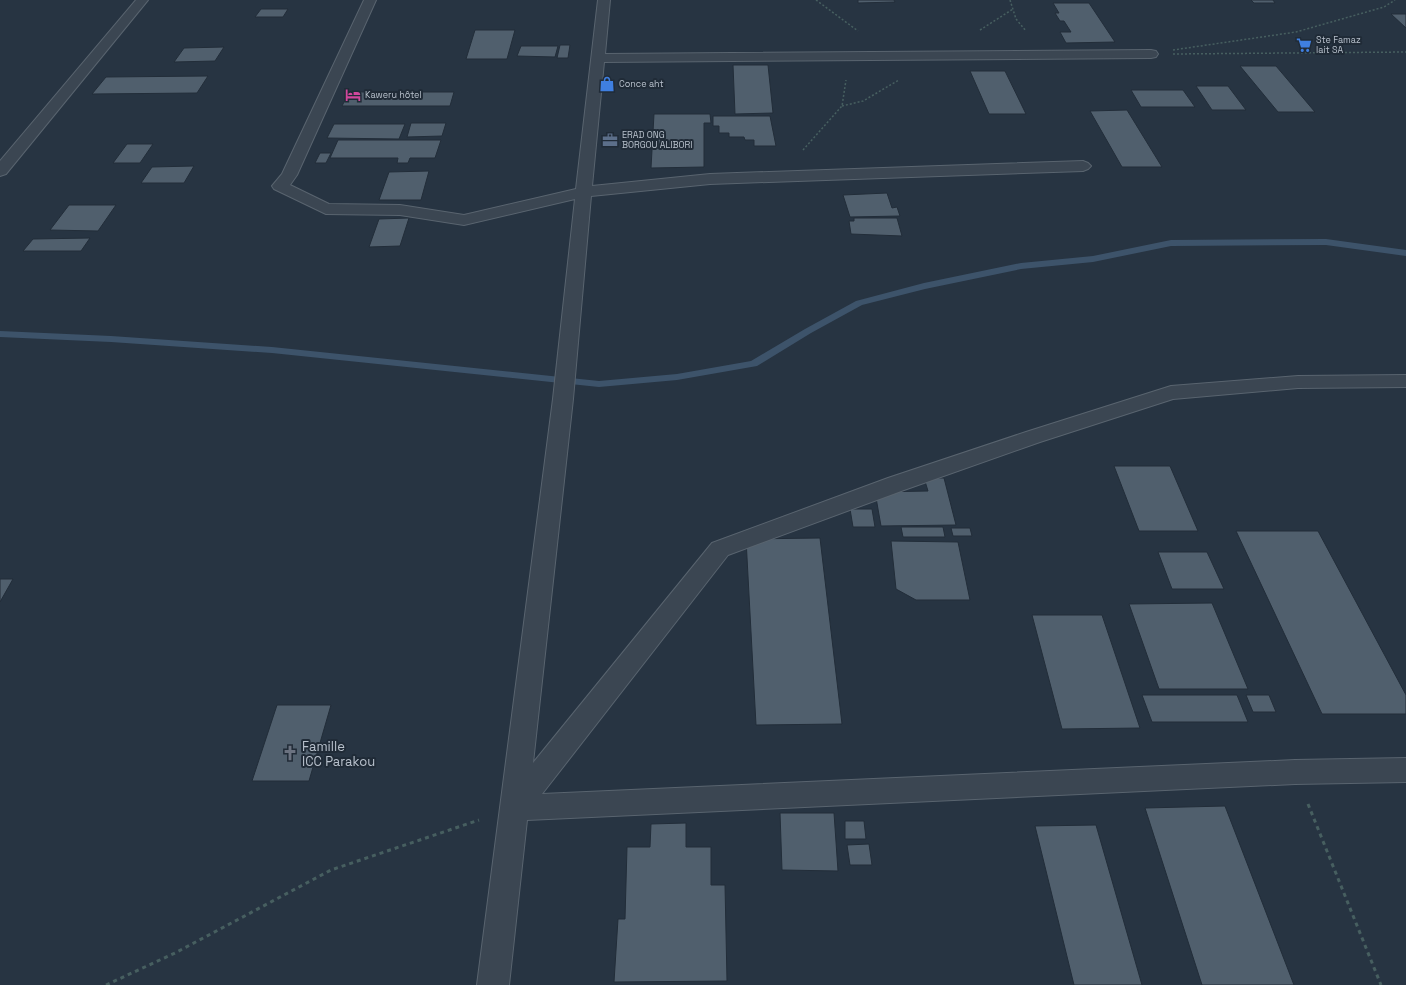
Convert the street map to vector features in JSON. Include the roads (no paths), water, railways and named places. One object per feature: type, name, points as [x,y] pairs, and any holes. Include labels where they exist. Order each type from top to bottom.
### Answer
[{"type":"street","points":[[0,171],[142,0]]},
{"type":"street","points":[[370,0],[338,72],[292,168],[280,186],[326,209],[400,210],[464,220],[584,192],[710,179],[1083,166]]},
{"type":"street","points":[[493,985],[563,399],[565,366],[604,0]]},
{"type":"street","points":[[598,58],[1151,54]]},
{"type":"street","points":[[514,808],[720,549],[896,484],[1033,437],[1171,393],[1298,382],[1406,381]]},
{"type":"street","points":[[514,808],[1295,772],[1406,770]]},
{"type":"waterway","points":[[0,334],[111,339],[272,350],[599,384],[677,377],[754,364],[808,331],[859,303],[924,286],[1021,266],[1093,259],[1171,243],[1326,242],[1406,253]]},
{"type":"place","name":"Ste Famaz lait SA","points":[[1304,45]]},
{"type":"place","name":"Conce aht","points":[[607,84]]},
{"type":"place","name":"Kaweru hôtel","points":[[353,95]]},
{"type":"place","name":"ERAD ONG BORGOU ALIBORI","points":[[610,140]]},
{"type":"place","name":"Famille ICC Parakou","points":[[290,753]]}]
